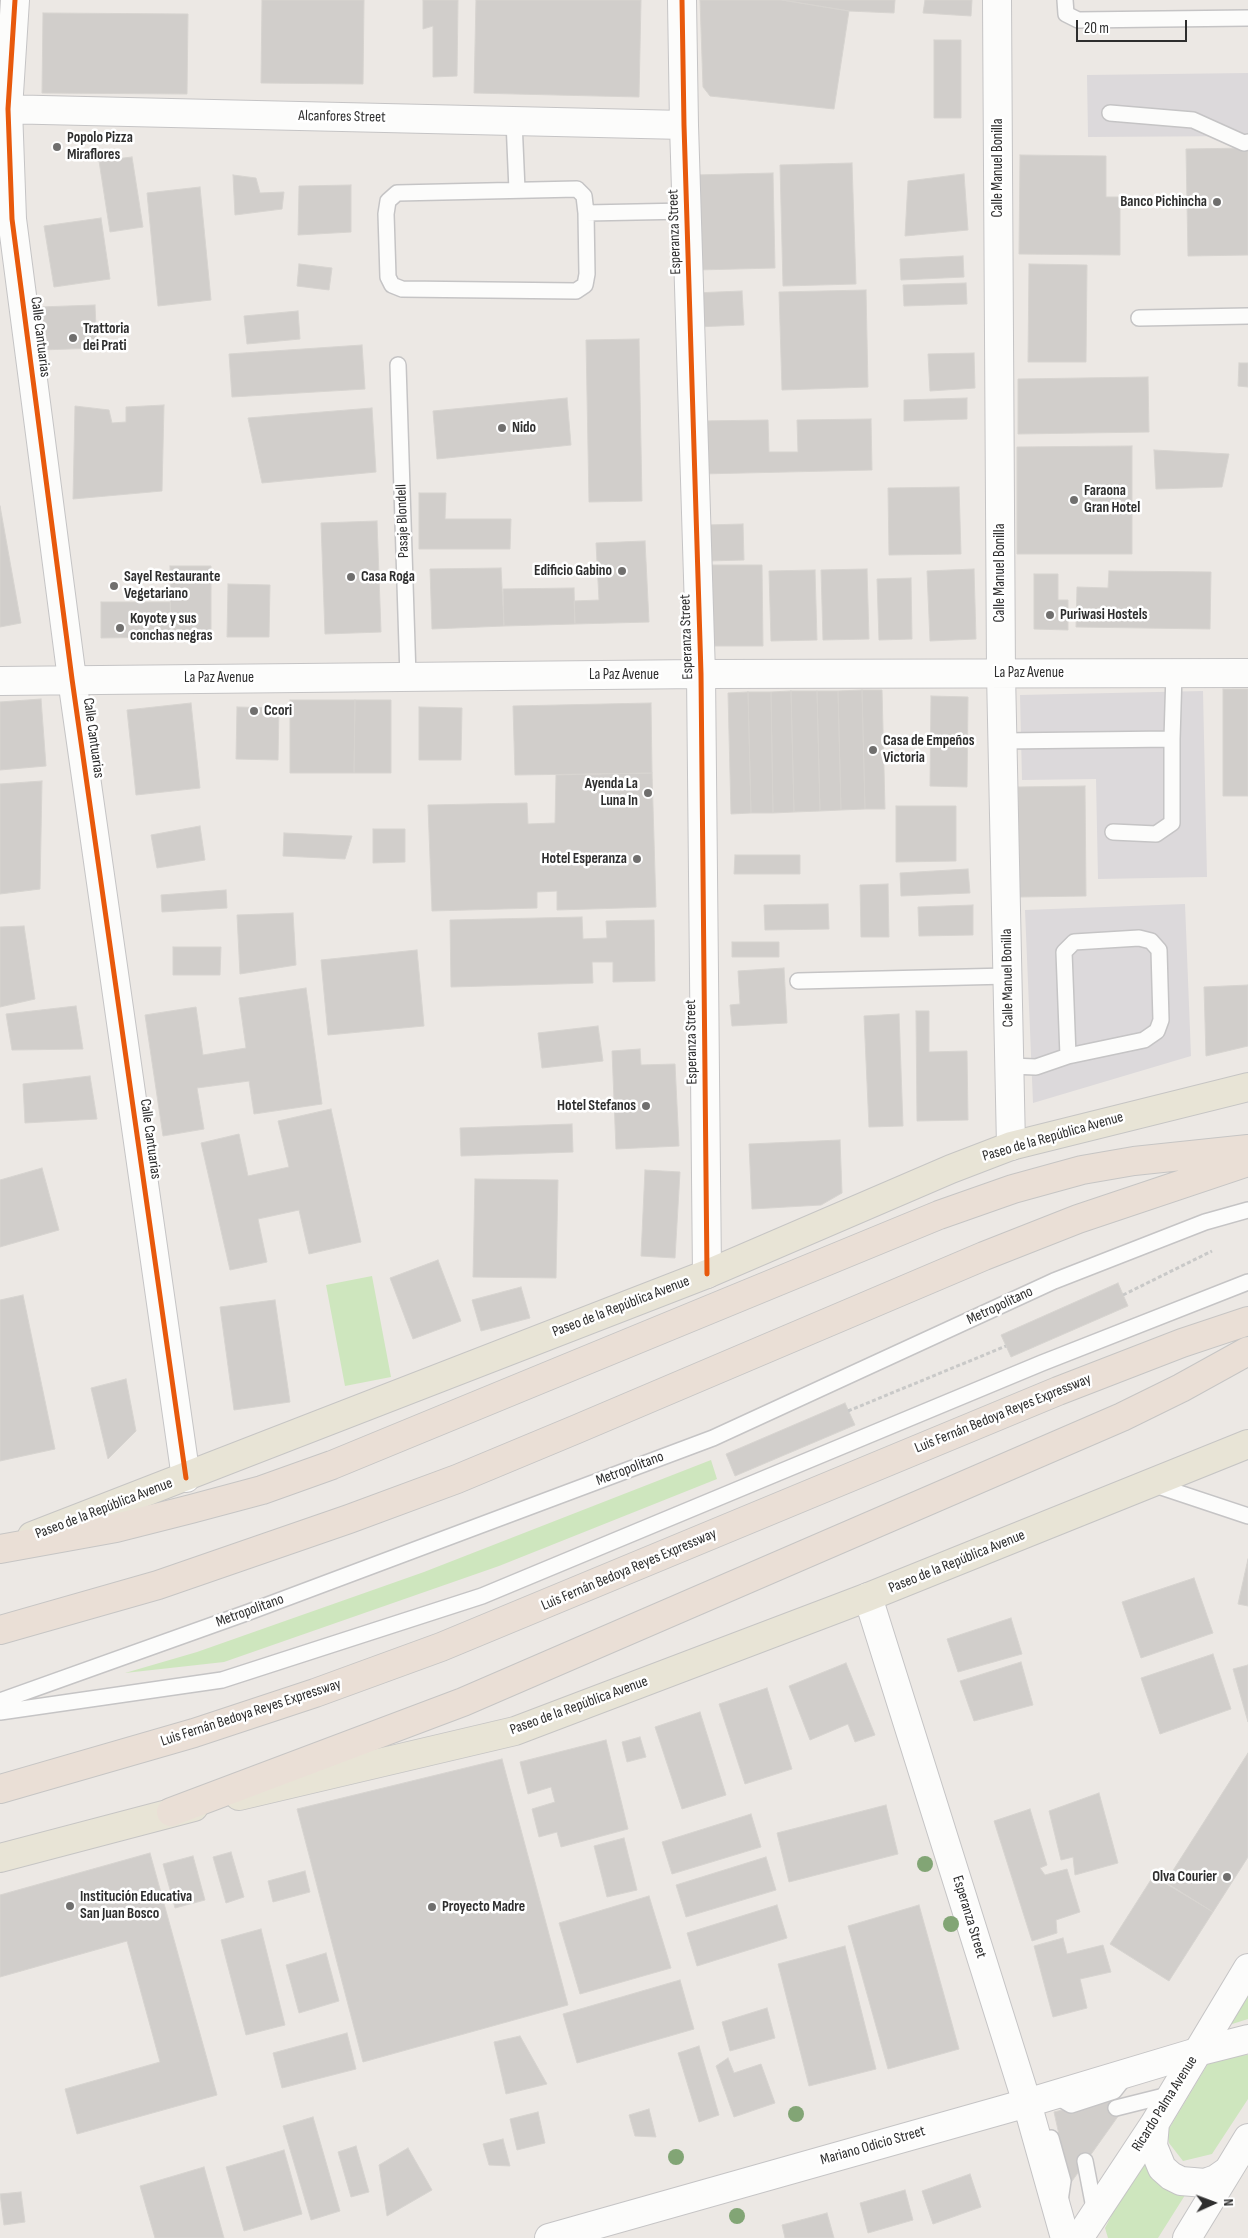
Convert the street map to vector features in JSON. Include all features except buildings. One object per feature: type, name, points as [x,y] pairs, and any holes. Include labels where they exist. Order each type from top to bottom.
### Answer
[{"type":"highway","points":[[0,1549],[116,1528],[262,1490],[314,1472],[459,1414],[939,1215],[1013,1189],[1082,1170],[1134,1161],[1248,1149]]},
{"type":"highway","points":[[0,1630],[158,1585],[349,1519],[457,1479],[984,1256],[1078,1219],[1248,1162]]},
{"type":"highway","name":"Luis Fernán Bedoya Reyes Expressway","points":[[0,1789],[212,1727],[315,1694],[441,1647],[1058,1390],[1182,1343],[1248,1321]]},
{"type":"highway","points":[[171,1812],[463,1702],[1122,1417],[1181,1388],[1248,1351]]},
{"type":"main road","name":"Paseo de la República Avenue","points":[[0,1549],[707,1274],[951,1169],[1011,1146],[1248,1087]]},
{"type":"main road","name":"Paseo de la República Avenue","points":[[0,1858],[171,1812],[515,1731],[868,1597],[1248,1444]]},
{"type":"street","name":"Calle Cantuarias","points":[[15,0],[4,109],[12,219],[72,679],[186,1478]]},
{"type":"street","name":"Esperanza Street","points":[[682,0],[684,125],[701,674],[707,1274]]},
{"type":"street","name":"Calle Manuel Bonilla","points":[[997,0],[1001,673],[1011,1146]]},
{"type":"street","name":"Alcanfores Street","points":[[4,109],[684,125]]},
{"type":"street","name":"La Paz Avenue","points":[[0,680],[701,674],[1248,673]]},
{"type":"street","name":"Esperanza Street","points":[[868,1597],[1030,2111],[1062,2226]]},
{"type":"street","name":"Ricardo Palma Avenue","points":[[1079,2238],[1155,2122],[1248,1968]]},
{"type":"street","name":"Mariano Odicio Street","points":[[549,2238],[1030,2111],[1054,2095],[1197,2052],[1248,2039]]},
{"type":"street","points":[[1155,2122],[1152,2146],[1162,2168],[1171,2176],[1181,2182],[1206,2183],[1226,2172]]},
{"type":"street","points":[[1187,2238],[1248,2138]]},
{"type":"lane","points":[[1065,0],[1066,14],[1078,20],[1248,18]]},
{"type":"lane","points":[[1110,113],[1193,120],[1248,142]]},
{"type":"lane","points":[[514,121],[517,190]]},
{"type":"lane","points":[[576,189],[584,196],[587,274],[585,285],[576,291],[402,289],[392,285],[388,277],[386,214],[388,201],[397,193],[517,190],[576,189]]},
{"type":"lane","points":[[586,213],[687,211]]},
{"type":"lane","points":[[1139,318],[1248,316]]},
{"type":"lane","name":"Pasaje Blondell","points":[[398,365],[408,677]]},
{"type":"lane","points":[[1113,832],[1156,834],[1172,823],[1174,673]]},
{"type":"lane","points":[[1003,741],[1172,740]]},
{"type":"lane","points":[[1010,1066],[1036,1067],[1068,1056],[1144,1040],[1157,1031],[1160,1020],[1159,950],[1151,941],[1139,938],[1074,942],[1064,952],[1068,1056]]},
{"type":"lane","points":[[798,981],[1008,976]]},
{"type":"lane","name":"Metropolitano","points":[[0,1701],[258,1609],[713,1438],[1054,1281],[1205,1222],[1248,1210]]},
{"type":"lane","points":[[0,1712],[222,1680],[482,1596],[1042,1363],[1248,1282]]},
{"type":"lane","points":[[1151,1484],[1248,1516]]},
{"type":"lane","points":[[1116,2108],[1172,2094]]},
{"type":"lane","points":[[1085,2161],[1095,2214]]},
{"type":"path","points":[[1123,1295],[1219,1247]]},
{"type":"path","points":[[848,1411],[1006,1346]]},
{"type":"shaded area","points":[[1248,73],[1248,136],[1088,137],[1087,75]]},
{"type":"shaded area","points":[[1203,691],[1207,877],[1098,879],[1096,779],[1022,780],[1020,695]]},
{"type":"shaded area","points":[[1185,904],[1191,1056],[1033,1103],[1025,910]]},
{"type":"green space","points":[[372,1276],[391,1377],[345,1386],[326,1285]]},
{"type":"green space","points":[[711,1460],[717,1479],[499,1566],[224,1662],[125,1673],[197,1652],[424,1572]]},
{"type":"green space","points":[[1248,1994],[1248,2019],[1229,2025]]},
{"type":"green space","points":[[1248,2055],[1248,2099],[1212,2154],[1183,2161],[1169,2143],[1167,2132],[1212,2057]]},
{"type":"green space","points":[[1141,2157],[1187,2192],[1158,2238],[1108,2238],[1105,2228]]},
{"type":"cycle path","points":[[15,0],[8,109],[12,219],[72,679],[186,1478]]},
{"type":"cycle path","points":[[682,0],[684,125],[701,674],[707,1274]]},
{"type":"place","name":"Popolo Pizza Miraflores","points":[[57,147]]},
{"type":"place","name":"Banco Pichincha","points":[[1217,202]]},
{"type":"place","name":"Trattoria dei Prati","points":[[73,338]]},
{"type":"place","name":"Nido","points":[[502,428]]},
{"type":"place","name":"Faraona Gran Hotel","points":[[1074,500]]},
{"type":"place","name":"Edificio Gabino","points":[[622,571]]},
{"type":"place","name":"Casa Roga","points":[[351,577]]},
{"type":"place","name":"Sayel Restaurante Vegetariano","points":[[114,586]]},
{"type":"place","name":"Puriwasi Hostels","points":[[1050,615]]},
{"type":"place","name":"Koyote y sus conchas negras","points":[[120,628]]},
{"type":"place","name":"Ccori","points":[[254,711]]},
{"type":"place","name":"Casa de Empeños Victoria","points":[[873,750]]},
{"type":"place","name":"Ayenda La Luna In","points":[[648,793]]},
{"type":"place","name":"Hotel Esperanza","points":[[637,859]]},
{"type":"place","name":"Hotel Stefanos","points":[[646,1106]]},
{"type":"place","name":"Olva Courier","points":[[1227,1877]]},
{"type":"place","name":"Institución Educativa San Juan Bosco","points":[[70,1906]]},
{"type":"place","name":"Proyecto Madre","points":[[432,1907]]}]
